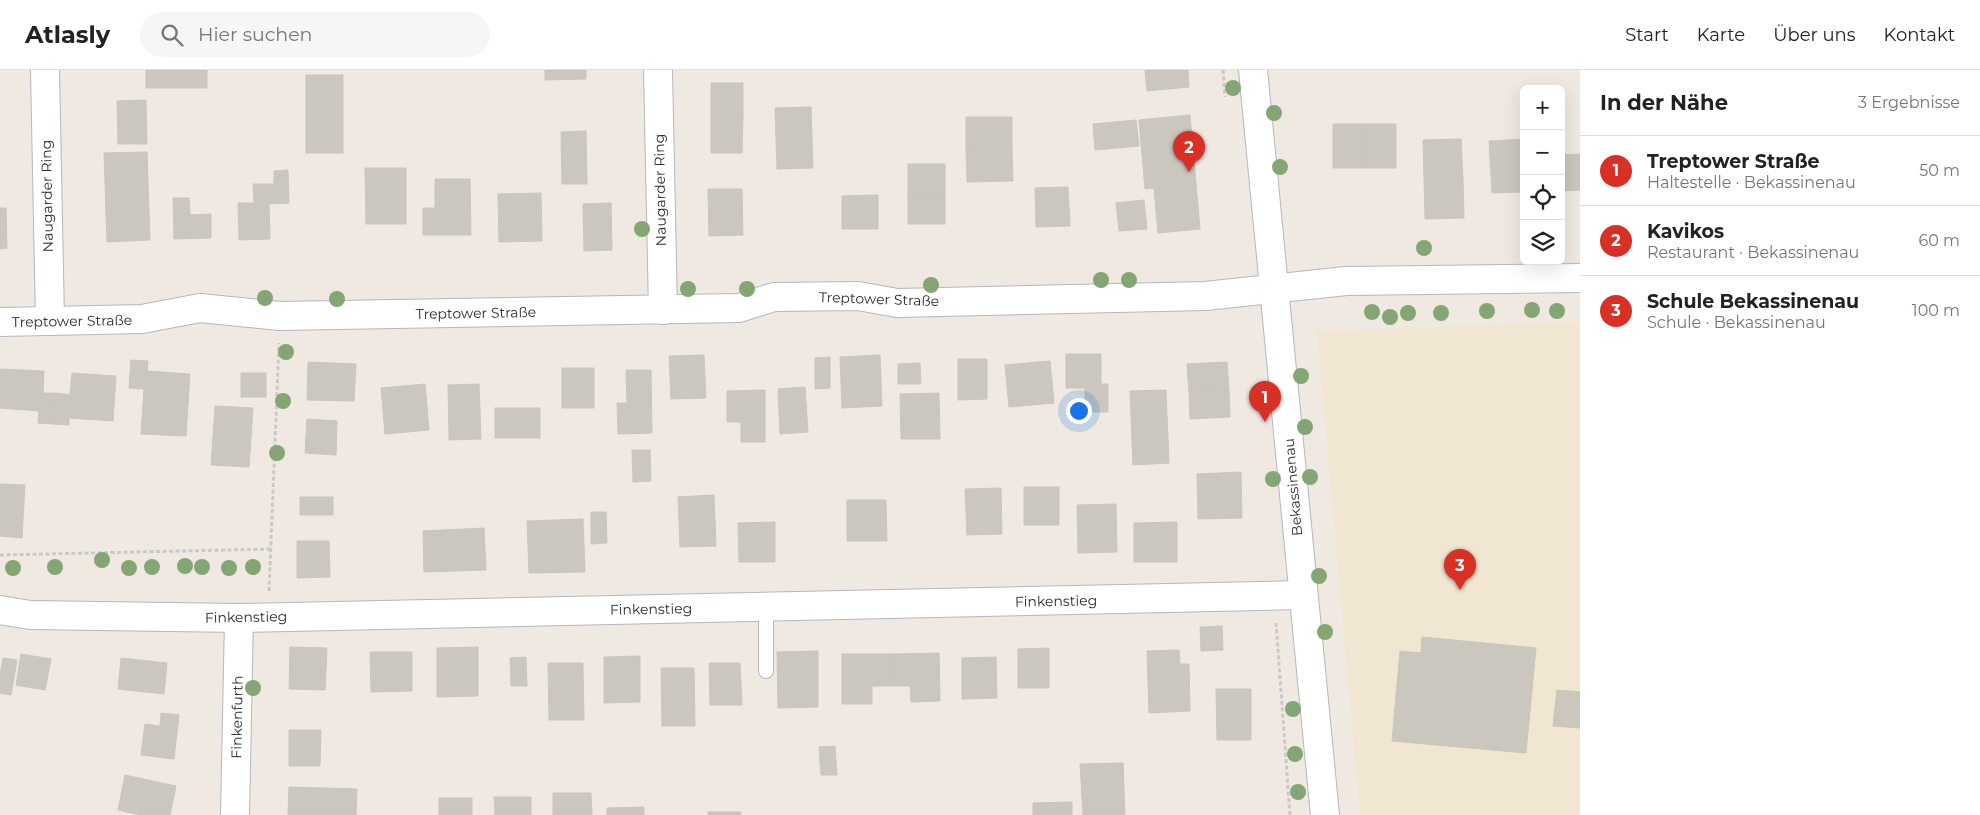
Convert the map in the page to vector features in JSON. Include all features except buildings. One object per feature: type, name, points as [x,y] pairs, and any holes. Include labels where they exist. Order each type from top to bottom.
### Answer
[{"type":"street","name":"Naugarder Ring","points":[[45,70],[50,321]]},
{"type":"street","name":"Naugarder Ring","points":[[658,70],[663,310]]},
{"type":"street","name":"Bekassinenau","points":[[1252,70],[1325,815]]},
{"type":"street","name":"Treptower Straße","points":[[0,322],[142,319],[200,308],[280,316],[663,310],[739,308],[774,297],[858,296],[897,303],[1205,296],[1346,281],[1580,278]]},
{"type":"street","name":"Finkenstieg","points":[[0,610],[30,616],[239,618],[1303,595]]},
{"type":"street","name":"Finkenfurth","points":[[235,815],[239,618]]},
{"type":"lane","points":[[766,606],[766,671]]},
{"type":"path","points":[[268,617],[280,316]]},
{"type":"path","points":[[0,555],[272,549]]},
{"type":"shaded area","points":[[1580,322],[1580,815],[1360,815],[1317,331]]},
{"type":"place","name":"Kavikos","points":[[1189,172]]},
{"type":"place","name":"Treptower Straße","points":[[1265,422]]},
{"type":"place","name":"Schule Bekassinenau","points":[[1460,590]]}]
